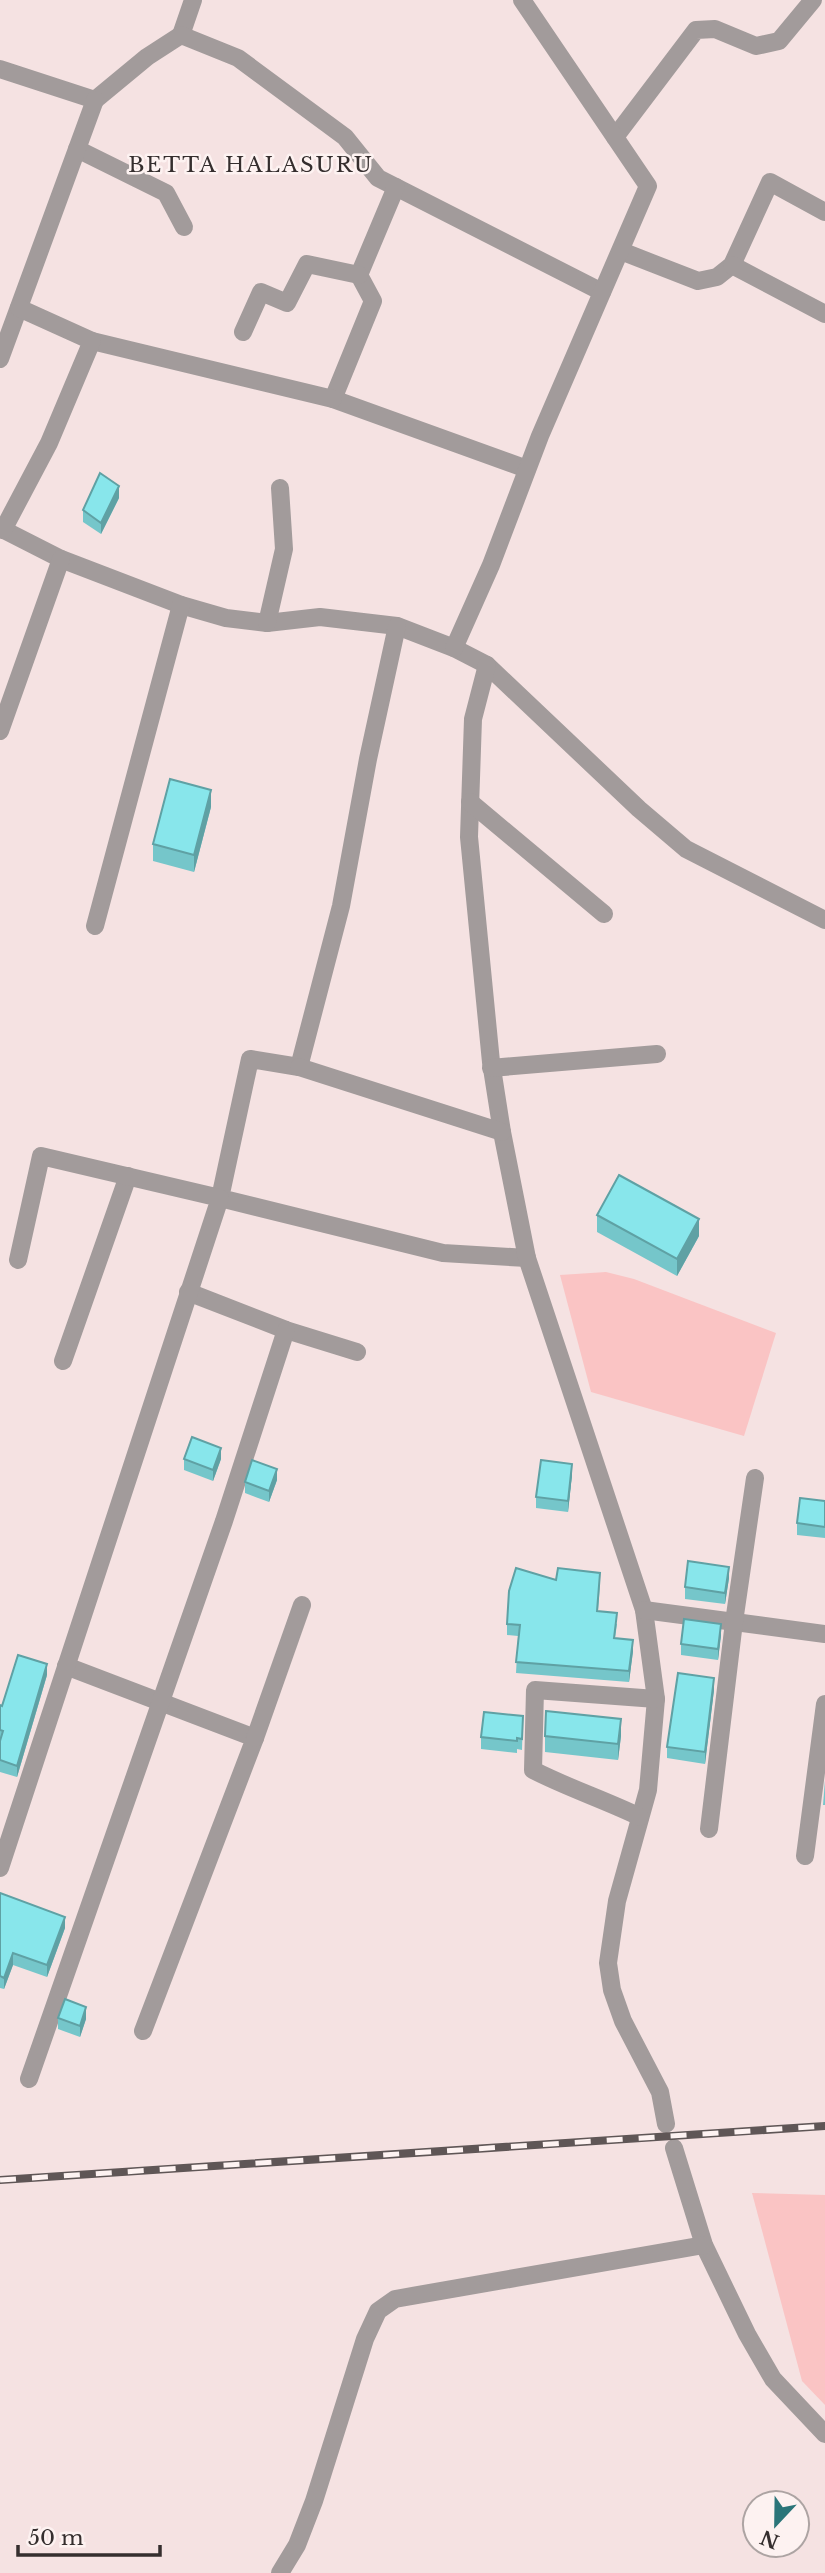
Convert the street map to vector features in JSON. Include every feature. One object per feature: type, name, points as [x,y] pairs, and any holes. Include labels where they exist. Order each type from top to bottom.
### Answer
[{"type":"street","points":[[0,359],[95,100],[146,57],[181,35],[193,0]]},
{"type":"street","points":[[454,648],[648,186],[522,0]]},
{"type":"street","points":[[615,137],[696,30],[715,29],[756,46],[779,41],[813,0]]},
{"type":"street","points":[[181,35],[238,58],[345,137],[378,178],[602,292]]},
{"type":"street","points":[[0,69],[95,100]]},
{"type":"street","points":[[77,149],[166,193],[184,227]]},
{"type":"street","points":[[621,251],[698,281],[717,277],[732,265],[770,182],[825,212]]},
{"type":"street","points":[[359,275],[396,187]]},
{"type":"street","points":[[243,332],[261,292],[287,303],[307,264],[359,275],[373,301],[333,399]]},
{"type":"street","points":[[732,265],[825,314]]},
{"type":"street","points":[[19,308],[92,341],[333,399],[527,469]]},
{"type":"street","points":[[92,341],[49,443],[1,529],[61,559],[181,605],[226,618],[267,623],[320,617],[397,626],[454,648],[487,665],[639,810],[686,849],[825,920]]},
{"type":"street","points":[[267,623],[284,549],[280,488]]},
{"type":"street","points":[[0,731],[61,559]]},
{"type":"street","points":[[95,926],[181,605]]},
{"type":"street","points":[[299,1067],[341,906],[368,759],[397,626]]},
{"type":"street","points":[[487,665],[472,719],[469,837],[491,1068],[527,1258],[644,1610],[656,1699],[648,1790],[617,1901],[608,1963],[612,1990],[623,2021],[660,2092],[666,2124]]},
{"type":"street","points":[[470,802],[604,914]]},
{"type":"street","points":[[491,1068],[657,1054]]},
{"type":"street","points":[[0,1868],[220,1198],[250,1059],[299,1067],[502,1132]]},
{"type":"street","points":[[18,1260],[41,1156],[443,1253],[527,1258]]},
{"type":"street","points":[[63,1361],[128,1176]]},
{"type":"street","points":[[188,1292],[286,1330],[357,1352]]},
{"type":"street","points":[[29,2079],[224,1521],[286,1330]]},
{"type":"street","points":[[709,1829],[734,1622],[755,1478]]},
{"type":"street","points":[[143,2031],[255,1738],[302,1605]]},
{"type":"street","points":[[644,1610],[825,1634]]},
{"type":"street","points":[[66,1666],[255,1738]]},
{"type":"street","points":[[640,1817],[610,1802],[561,1785],[533,1770],[535,1690],[656,1699]]},
{"type":"street","points":[[804,1856],[825,1704]]},
{"type":"street","points":[[674,2148],[704,2245],[747,2334],[773,2379],[825,2434]]},
{"type":"street","points":[[280,2573],[297,2545],[314,2501],[356,2364],[378,2311],[395,2299],[704,2245]]},
{"type":"shaded area","points":[[606,1272],[634,1279],[776,1333],[744,1436],[591,1392],[560,1275]]},
{"type":"shaded area","points":[[752,2193],[825,2195],[825,2405],[802,2381]]},
{"type":"building","points":[[100,473],[119,486],[101,523],[83,510]]},
{"type":"building","points":[[170,779],[211,790],[194,855],[153,844]]},
{"type":"building","points":[[619,1175],[699,1219],[677,1259],[597,1215]]},
{"type":"building","points":[[192,1437],[221,1448],[213,1470],[184,1459]]},
{"type":"building","points":[[252,1460],[277,1469],[269,1491],[245,1482]]},
{"type":"building","points":[[541,1460],[572,1464],[568,1501],[536,1497]]},
{"type":"building","points":[[800,1498],[825,1501],[825,1527],[797,1523]]},
{"type":"building","points":[[688,1561],[729,1567],[725,1593],[685,1587]]},
{"type":"building","points":[[516,1568],[556,1580],[558,1568],[600,1573],[597,1611],[617,1613],[614,1638],[633,1640],[629,1671],[516,1662],[520,1625],[507,1624],[509,1591]]},
{"type":"building","points":[[684,1619],[721,1624],[718,1649],[681,1644]]},
{"type":"building","points":[[18,1655],[47,1664],[17,1766],[0,1760],[3,1731],[0,1730],[0,1705],[2,1706]]},
{"type":"building","points":[[678,1673],[714,1678],[705,1752],[667,1747]]},
{"type":"building","points":[[546,1711],[621,1719],[618,1744],[545,1736]]},
{"type":"building","points":[[484,1712],[523,1716],[522,1739],[517,1738],[517,1741],[481,1737]]},
{"type":"building","points":[[0,1893],[65,1917],[47,1965],[13,1953],[4,1978],[0,1976]]},
{"type":"building","points":[[65,1999],[86,2007],[80,2026],[58,2018]]},
{"type":"railway","points":[[0,2180],[825,2126]]},
{"type":"district","name":"BETTA HALASURU","points":[[251,165]]}]
